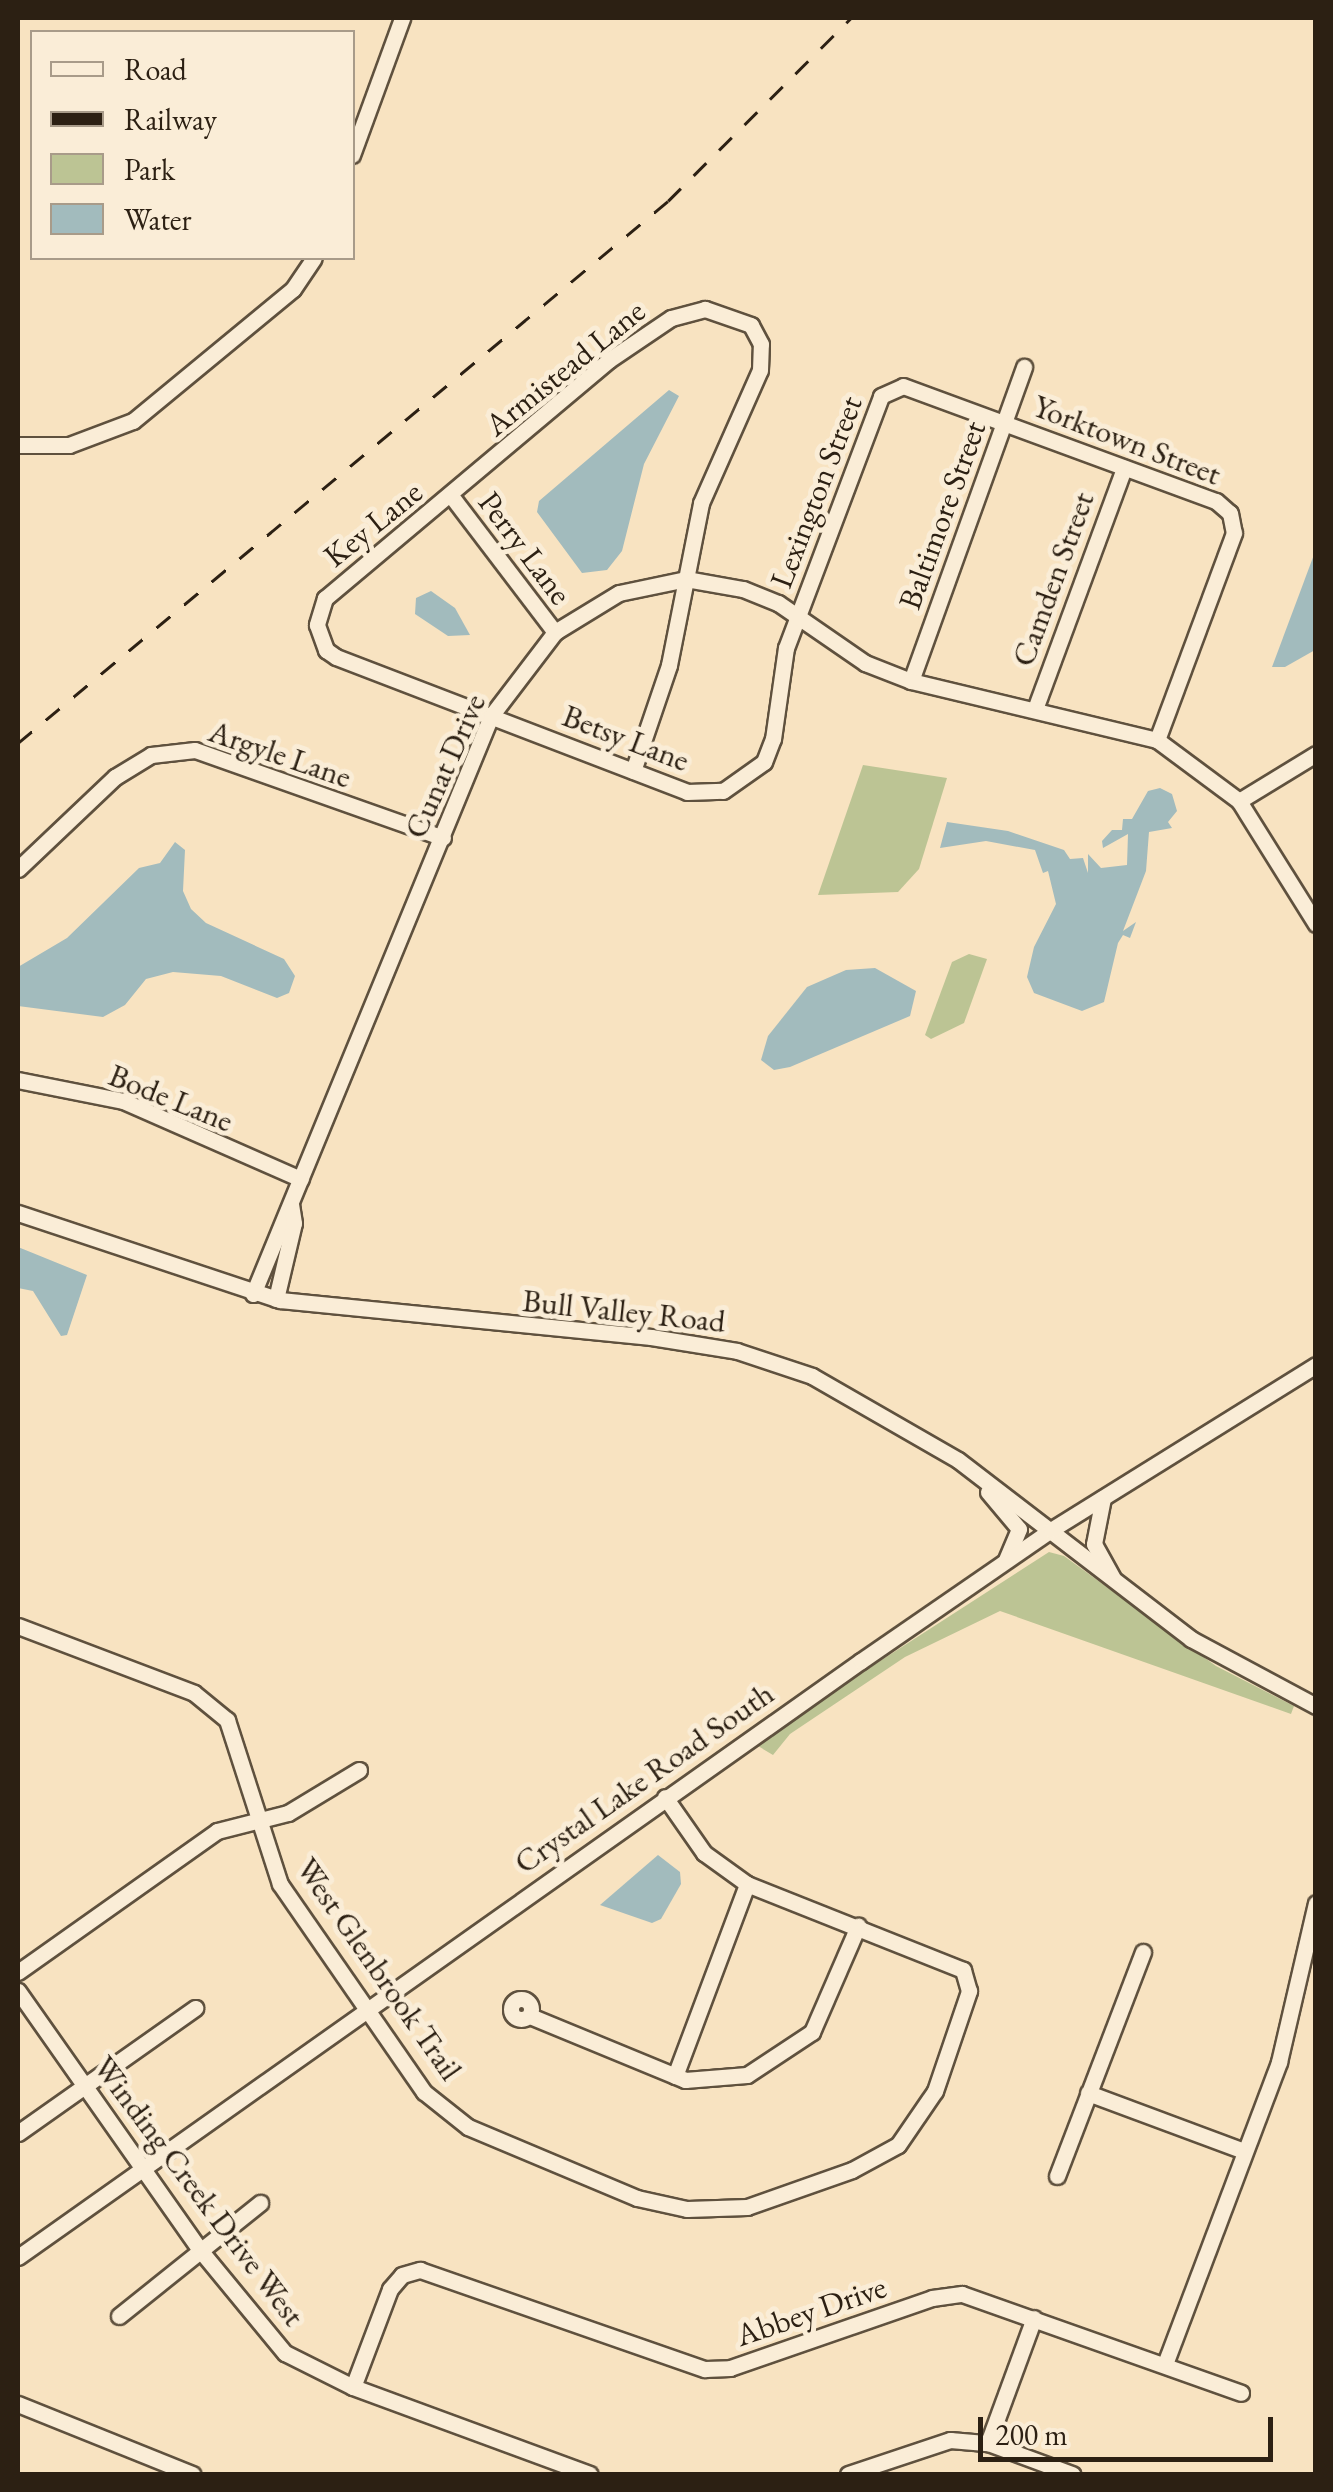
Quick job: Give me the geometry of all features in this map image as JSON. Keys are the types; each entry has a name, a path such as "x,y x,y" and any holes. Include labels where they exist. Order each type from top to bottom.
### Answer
{"street":[{"path":"355,147 402,18"},
{"path":"18,445 69,445 133,421 294,289 313,260"},
{"name":"Armistead Lane","path":"452,497 654,328 698,310 730,313 757,334 760,370 708,484 669,665 633,771"},
{"name":"Baltimore Street","path":"911,681 1024,367"},
{"name":"Yorktown Street","path":"888,388 910,388 1216,501 1234,526 1156,740"},
{"name":"Lexington Street","path":"798,618 888,388"},
{"name":"Camden Street","path":"1035,709 1124,468"},
{"name":"Perry Lane","path":"452,497 555,632"},
{"name":"Key Lane","path":"452,497 325,598 319,638 336,657 491,716"},
{"name":"Cunat Drive","path":"254,1294 491,716 555,632 620,593 686,578 743,589 798,618 865,663 911,681 1156,740 1239,801 1314,919"},
{"name":"Betsy Lane","path":"491,716 633,771 708,794 746,778 764,762 773,739 778,674 798,618"},
{"name":"Argyle Lane","path":"18,868 114,777 151,755 194,750 443,838"},
{"path":"1239,801 1316,754"},
{"name":"Bode Lane","path":"18,1080 124,1100 301,1179"},
{"name":"Cunat Drive","path":"276,1299 294,1223 290,1205"},
{"name":"Bull Valley Road","path":"18,1212 276,1299 737,1351 812,1376 958,1460 1052,1530 1119,1589 1191,1639 1316,1706"},
{"name":"Crystal Lake Road South","path":"18,2257 665,1796 1004,1562 1316,1365"},
{"path":"958,1460 1019,1529 1004,1562"},
{"path":"1103,1498 1094,1544 1119,1589"},
{"name":"West Glenbrook Trail","path":"18,1626 194,1693 216,1710 242,1752 258,1822 280,1884 424,2092 497,2144 637,2198 686,2209 747,2207 852,2170 898,2145 935,2091 969,1991 966,1974 952,1961 858,1926"},
{"path":"18,1972 192,1845 217,1831 258,1822 321,1797 359,1770"},
{"path":"530,2016 675,2076 747,2075 786,2053 812,2032 858,1926 747,1884 704,1853 665,1796"},
{"path":"675,2076 747,1884"},
{"path":"1165,2364 1296,2007 1316,1903"},
{"path":"1058,2176 1143,1952"},
{"name":"Winding Creek Drive West","path":"18,1990 200,2250 285,2353 353,2387 588,2474"},
{"path":"18,2133 195,2008"},
{"path":"1088,2093 1244,2151"},
{"path":"119,2316 260,2203"},
{"name":"Abbey Drive","path":"353,2387 390,2289 402,2275 420,2270 706,2369 730,2368 932,2298 962,2294 1241,2392"},
{"path":"988,2443 1034,2318"},
{"path":"18,2404 192,2474"},
{"path":"848,2474 950,2440 988,2443 1072,2474"}],"green space":[{"path":"863,765 947,778 919,869 898,892 818,895"},
{"path":"969,954 987,959 964,1023 931,1039 925,1035 952,962"},
{"path":"1049,1552 1064,1556 1216,1666 1294,1706 1291,1714 1000,1611 905,1657 790,1734 773,1755 753,1743"}],"water":[{"path":"669,390 679,396 644,464 622,551 607,570 582,573 537,512 539,501"},
{"path":"1315,552 1315,650 1285,667 1272,667"},
{"path":"431,591 455,608 470,635 448,636 415,614 416,598"},
{"path":"1160,788 1172,794 1177,811 1168,822 1172,828 1149,832 1146,871 1123,931 1136,922 1130,938 1123,935 1118,943 1104,1002 1082,1011 1034,993 1027,977 1034,947 1056,904 1048,871 1043,873 1035,850 986,841 940,848 947,822 1008,831 1064,850 1070,859 1083,858 1088,873 1088,854 1101,868 1127,865 1128,834 1103,848 1102,841 1112,830 1122,830 1123,819 1132,819 1148,791"},
{"path":"175,842 185,850 183,891 191,909 206,923 284,959 295,976 289,993 277,998 221,976 173,972 146,979 125,1005 103,1017 18,1006 18,967 67,938 139,868 160,863"},
{"path":"875,968 916,991 910,1016 790,1067 774,1070 761,1060 768,1036 807,987 846,970"},
{"path":"18,1247 87,1275 67,1335 61,1336 33,1291 18,1288"},
{"path":"658,1855 680,1872 681,1884 661,1919 652,1923 600,1905"}],"railway":[{"path":"18,743 668,201 851,18"}]}
